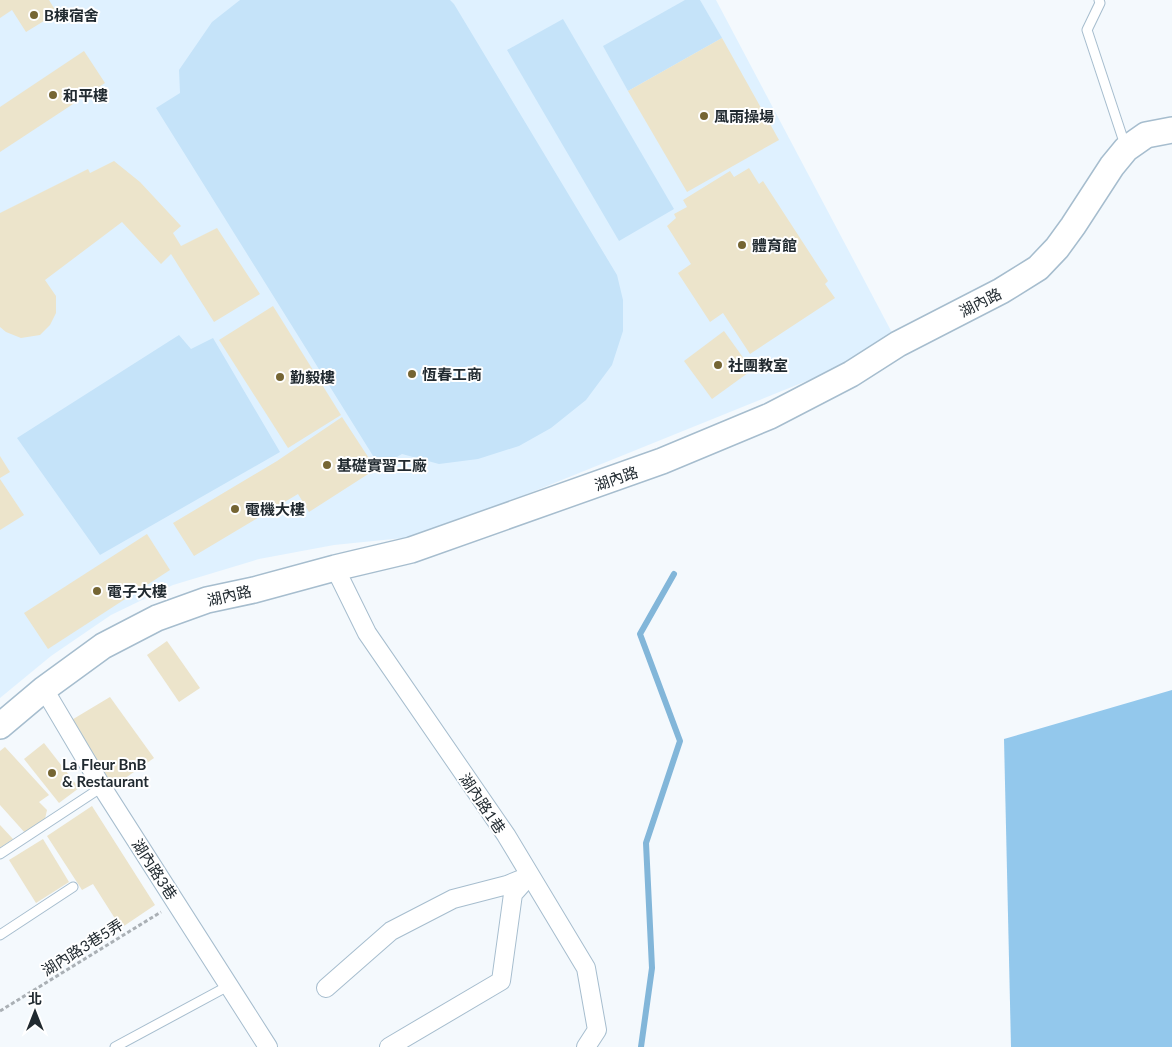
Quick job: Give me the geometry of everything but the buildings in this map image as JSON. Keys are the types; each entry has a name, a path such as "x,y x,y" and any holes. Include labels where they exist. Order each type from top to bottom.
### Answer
{"street":[{"name":"湖內路","path":"0,726 103,646 157,618 207,600 411,550 662,462 770,416 851,374 898,344 1001,291 1038,268 1057,248 1112,166 1126,149 1146,136 1172,130"},
{"name":"湖內路1巷","path":"335,568 368,633 506,835 586,968 597,1030 586,1047"},
{"name":"湖內路3巷","path":"44,690 102,787 230,985 264,1046"},
{"path":"326,988 391,931 453,899 507,885 529,876"},
{"path":"390,1047 501,981 512,894 529,876"}],"lane":[{"path":"1099,0 1100,3 1087,30 1126,149"},
{"path":"0,854 102,787"},
{"path":"0,935 73,887"},
{"path":"115,1047 230,985"}],"path":[{"name":"湖內路3巷5弄","path":"0,1011 176,902"}],"shaded area":[{"name":"恆春工商","path":"0,0 716,0 898,344 423,536 334,545 259,559 173,585 111,615 51,656 0,698"},
{"path":"240,0 450,0 454,4 617,275 623,300 623,331 612,365 586,400 551,428 519,446 478,459 439,464 402,454 380,467 156,108 180,93 179,70 212,22"},
{"path":"685,0 700,0 722,38 628,91 603,46"},
{"path":"563,19 674,209 619,241 507,50"},
{"path":"179,335 191,349 213,338 280,452 100,555 17,438"},
{"path":"1172,690 1172,1047 1011,1047 1004,739"}],"waterway":[{"path":"641,1047 652,968 646,843 680,741 640,634 674,574"}],"place":[{"name":"B棟宿舍","path":"34,15"},
{"name":"和平樓","path":"53,95"},
{"name":"風雨操場","path":"704,116"},
{"name":"體育館","path":"742,245"},
{"name":"社團教室","path":"718,365"},
{"name":"恆春工商","path":"412,374"},
{"name":"勤毅樓","path":"280,377"},
{"name":"基礎實習工廠","path":"327,465"},
{"name":"電機大樓","path":"235,509"},
{"name":"電子大樓","path":"97,591"},
{"name":"La Fleur BnB & Restaurant","path":"52,773"}]}
